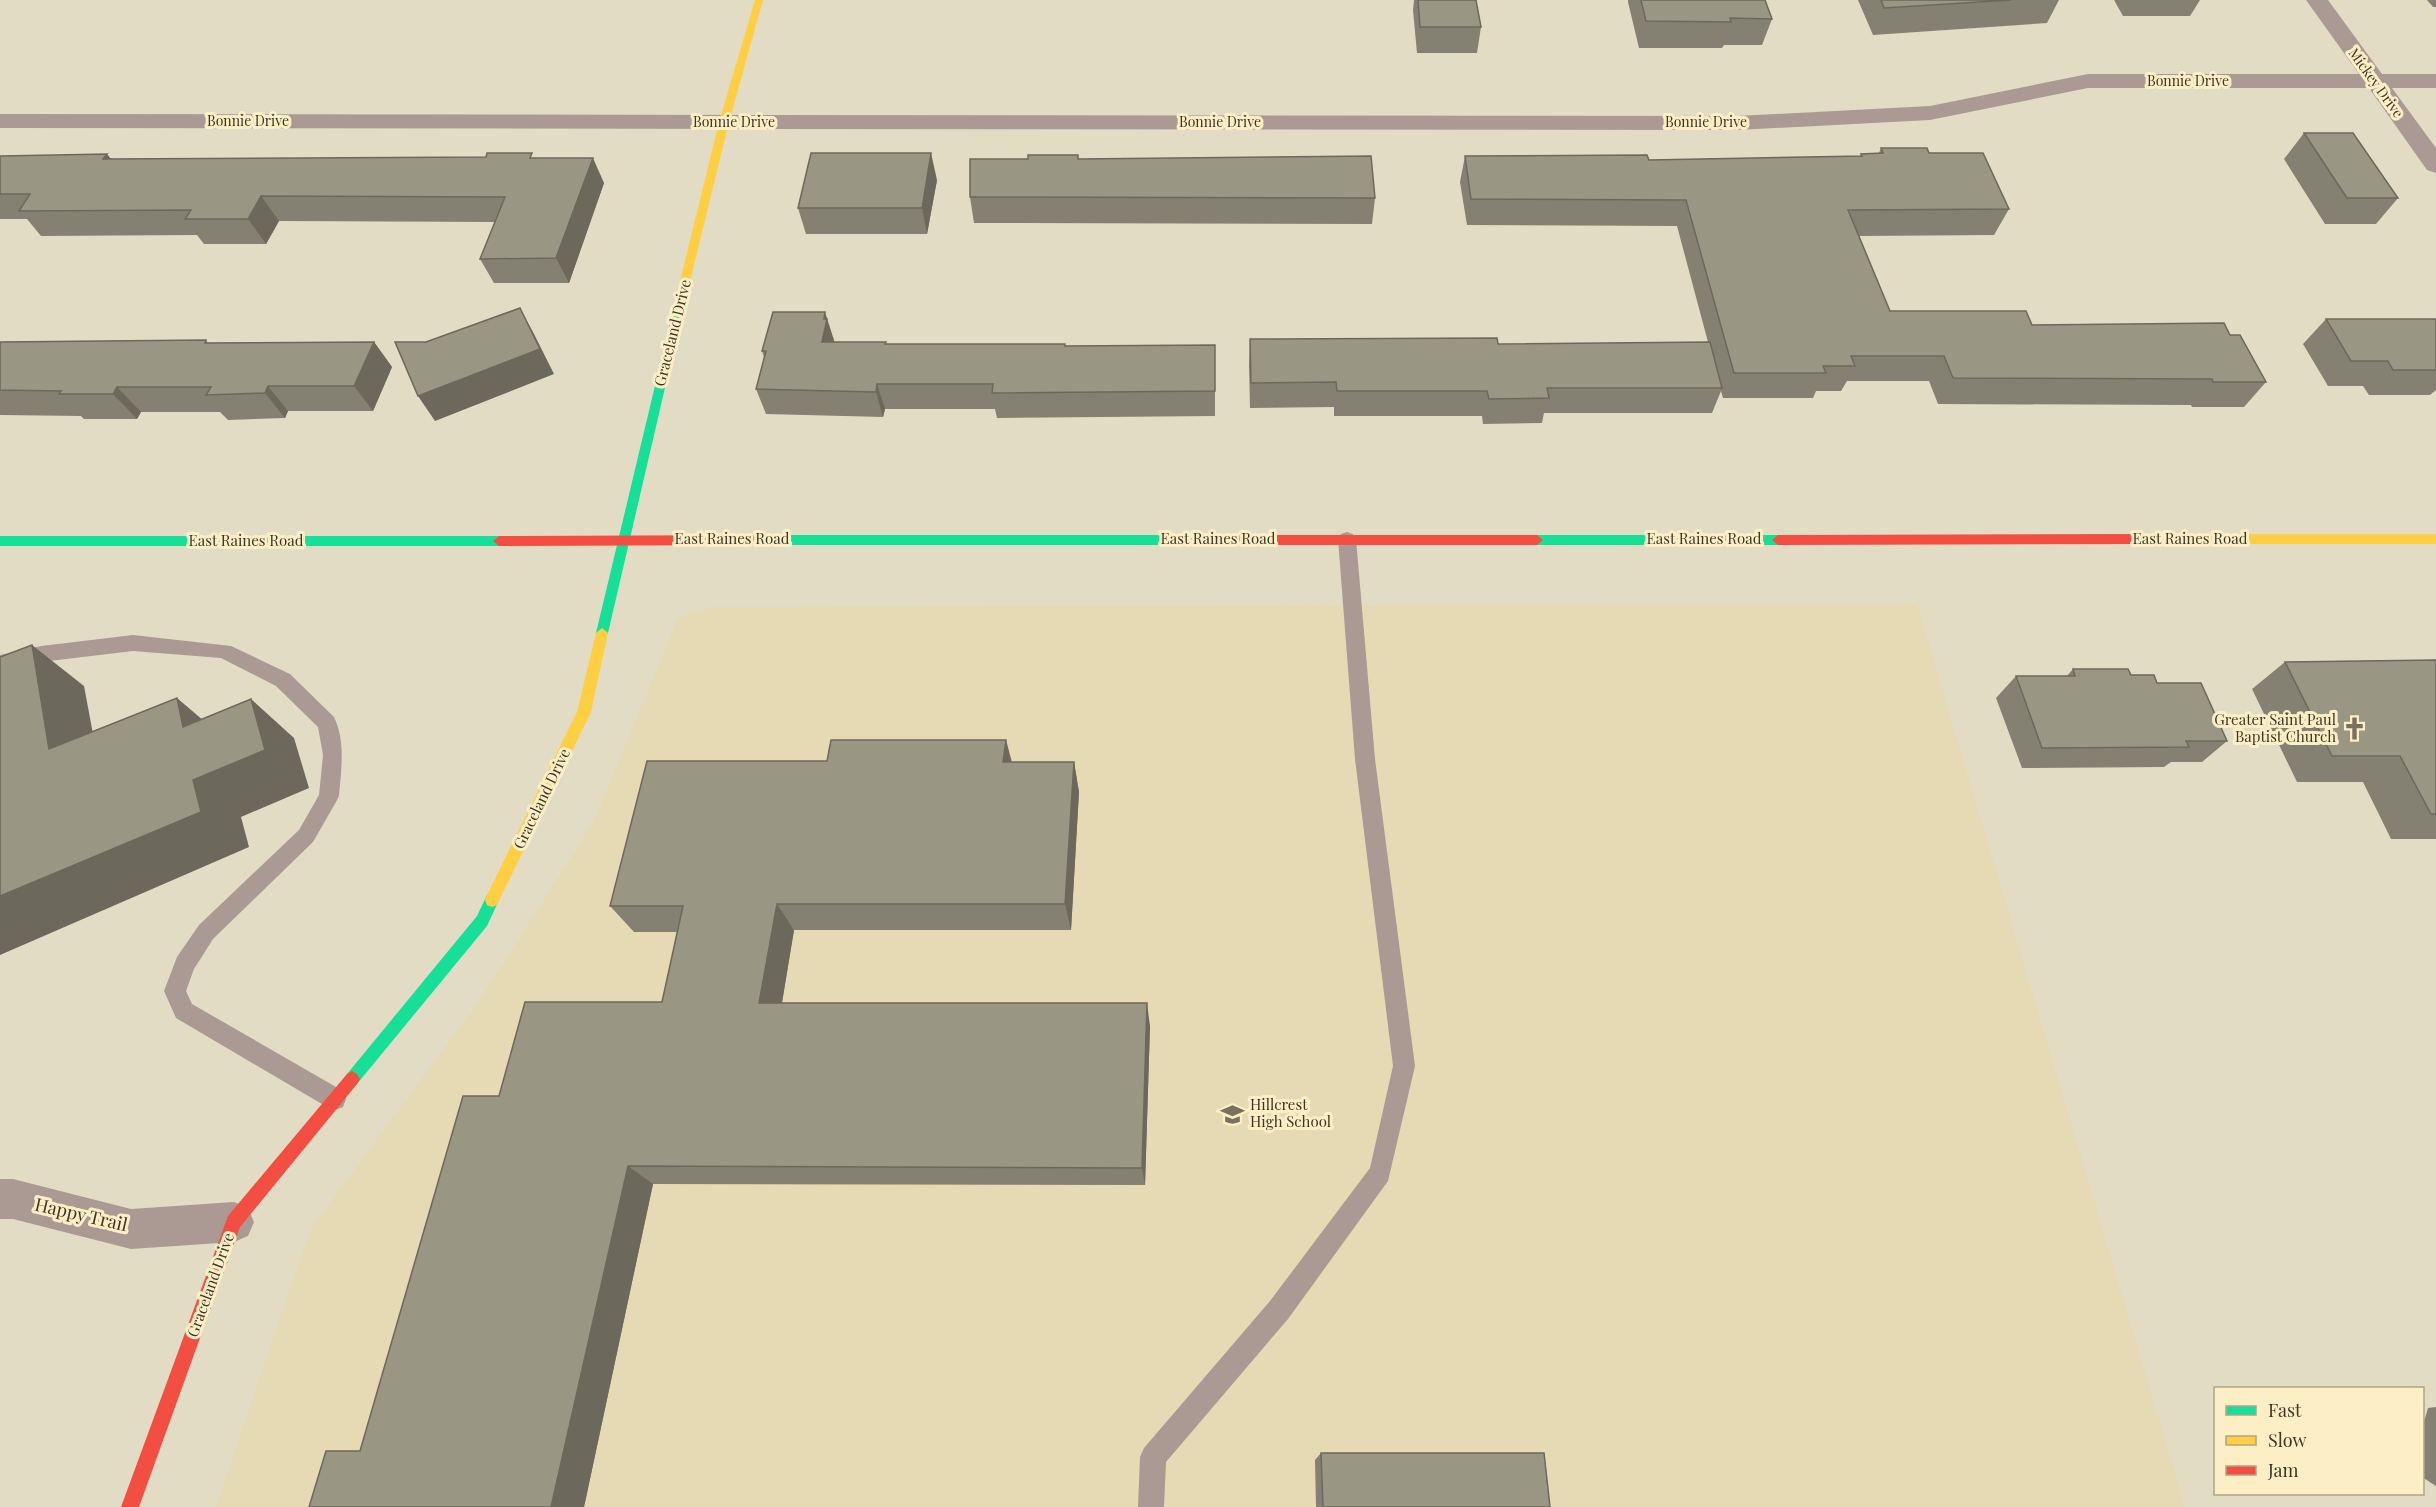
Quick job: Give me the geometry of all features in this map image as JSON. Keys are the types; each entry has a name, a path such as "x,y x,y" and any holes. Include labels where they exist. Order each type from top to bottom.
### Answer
{"main road":[{"name":"Graceland Drive","path":"130,1507 234,1222 482,921 585,712 623,540 724,122 759,0"},
{"name":"East Raines Road","path":"3,547 623,540 2436,539"}],"street":[{"name":"Mickey Drive","path":"2317,0 2373,81 2436,165"},
{"name":"Bonnie Drive","path":"0,121 1737,123 1930,113 2088,81 2436,81"},
{"name":"Happy Trail","path":"0,1199 13,1199 131,1229 234,1222"}],"lane":[{"path":"1151,1507 1153,1457 1280,1310 1380,1173 1404,1066 1365,759 1347,539"},
{"path":"0,663 41,654 133,643 224,651 283,680 327,723 333,755 329,796 306,836 206,932 185,964 175,991 184,1011 335,1099"}],"shaded area":[{"name":"Hillcrest High School","path":"1917,604 2185,1507 216,1507 310,1230 481,998 594,821 678,618 714,607"}],"building":[{"path":"1418,0 1476,0 1481,27 1420,27"},
{"path":"1641,0 1765,0 1772,19 1730,18 1731,22 1646,21"},
{"path":"1881,0 2011,0 1884,8"},
{"path":"2304,133 2353,133 2398,198 2347,198"},
{"path":"1881,148 1927,148 1929,153 1983,153 2009,209 1848,210 1890,311 2026,311 2032,325 2224,323 2230,335 2240,335 2266,382 2213,382 2212,379 1953,378 1944,356 1851,356 1855,366 1823,366 1826,373 1734,373 1686,200 1471,199 1465,156 1647,155 1649,160 1862,156 1861,154 1883,153"},
{"path":"487,153 532,153 530,158 593,158 556,258 480,259 505,197 261,196 248,219 185,219 191,210 19,211 30,194 0,194 0,156 107,154 103,159 486,157"},
{"path":"811,153 931,153 922,208 798,208"},
{"path":"1028,155 1078,155 1078,159 1371,156 1375,198 970,197 970,159 1028,159"},
{"path":"520,308 540,349 418,396 395,342 426,342"},
{"path":"773,312 825,312 824,319 827,319 822,342 1065,344 1065,346 1215,345 1215,391 992,393 993,384 877,384 876,392 756,389 766,351 762,351"},
{"path":"2326,319 2436,319 2436,370 2393,370 2388,361 2351,361"},
{"path":"1497,338 1498,344 1710,342 1722,388 1547,388 1549,398 1489,399 1487,391 1337,391 1336,382 1251,383 1250,339"},
{"path":"206,340 205,343 374,342 354,386 268,386 265,393 206,395 211,387 117,387 113,394 59,394 61,391 0,390 0,342"},
{"path":"32,645 49,749 177,698 183,727 251,699 265,750 193,780 201,812 0,896 0,657"},
{"path":"2436,660 2436,814 2431,814 2400,756 2332,756 2285,662"},
{"path":"2073,669 2128,669 2131,675 2154,675 2157,683 2201,683 2227,741 2186,741 2189,747 2042,748 2016,676 2075,676"},
{"path":"831,740 1006,740 1003,762 1074,762 1065,904 777,904 759,1003 1147,1003 1142,1168 628,1166 551,1507 309,1507 326,1451 360,1451 463,1096 499,1096 525,1002 662,1002 683,906 610,906 647,761 827,761"},
{"path":"1321,1453 1544,1453 1550,1507 1323,1507"}],"traffic: fast":[{"path":"602,633 679,306"},
{"path":"781,540 1184,540"},
{"path":"1537,540 1778,540"},
{"path":"0,541 499,541"},
{"path":"352,1079 482,921 492,900"}],"traffic: slow":[{"path":"679,306 724,122 759,0"},
{"path":"2139,539 2436,539"},
{"path":"492,900 584,712 602,633"}],"traffic: jam":[{"path":"1778,540 2139,539"},
{"path":"499,541 781,540"},
{"path":"1184,540 1537,540"},
{"path":"130,1507 234,1222 352,1079"}],"place":[{"name":"Greater Saint Paul Baptist Church","path":"2354,729"},
{"name":"Hillcrest High School","path":"1232,1114"}]}
